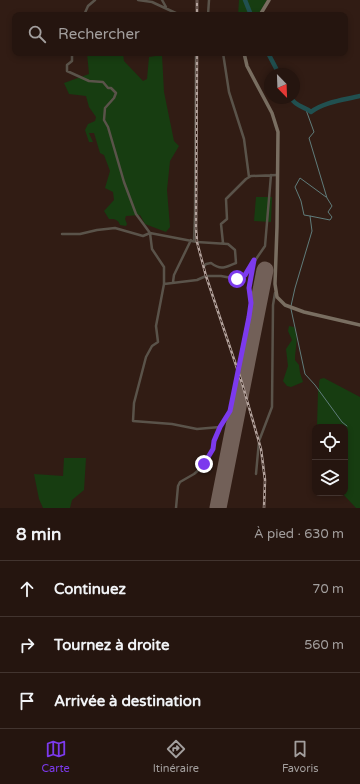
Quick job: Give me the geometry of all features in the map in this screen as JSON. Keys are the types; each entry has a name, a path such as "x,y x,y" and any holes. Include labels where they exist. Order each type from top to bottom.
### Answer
{"main road":[{"path":"262,12 270,0"},
{"path":"244,56 246,66 272,114 278,132 275,293 280,301 285,305 304,312 360,325"}],"street":[{"path":"85,12 88,6 95,0"},
{"path":"138,0 152,2 174,12"},
{"path":"162,0 166,8"},
{"path":"208,12 209,0"},
{"path":"72,56 72,61 67,65 67,71 75,73 89,81 103,82 108,88 112,88 116,94 105,108 104,120 136,214 150,233 152,249 164,267 164,284 156,326 158,342 152,346 146,357 134,403 133,421 172,424 197,429 220,427"},
{"path":"173,282 174,275 192,240 195,213 196,56"},
{"path":"223,56 229,92 244,139 248,177"},
{"path":"164,284 197,280 206,276 221,276 237,279 245,275 254,260 262,253 265,246 271,175"},
{"path":"223,243 221,224 227,219 226,199 248,177 278,175"},
{"path":"62,234 80,234 115,228 142,236 150,233 210,243 223,243 228,244 235,250 236,263 226,268 217,268 211,263 204,266"},
{"path":"176,508 178,486 180,482 201,468 213,449 214,441 220,427 230,411 251,303 249,288 254,260"},
{"path":"256,474 259,441 272,406 273,305 275,293"}],"green space":[{"path":"239,0 267,0 260,12 238,12"},
{"path":"87,56 123,56 124,61 143,81 147,79 149,57 162,56 164,92 174,141 179,146 170,161 167,190 170,227 166,232 145,224 140,215 126,216 126,226 120,225 117,220 109,219 104,211 114,200 113,192 105,188 110,171 104,155 100,153 94,133 89,133 93,142 89,142 85,130 88,124 95,121 96,117 89,107 86,96 69,94 64,83 89,74"},
{"path":"256,197 272,197 271,222 254,221"},
{"path":"289,326 294,327 297,340 295,360 299,365 303,382 291,387 287,386 283,381 288,366 286,349 292,340 288,331"},
{"path":"324,378 360,397 360,508 356,508 345,496 348,496 348,424 317,424 318,391 320,379"},
{"path":"64,458 86,458 84,490 72,500 70,508 43,508 39,499 34,474 63,476"}],"waterway":[{"path":"245,0 250,12"},
{"path":"270,56 276,68"},
{"path":"296,104 311,112 328,104 360,96"},
{"path":"291,306 312,231 310,216 330,220 332,217 328,212 332,206 327,198 309,138 314,132 305,107"},
{"path":"310,216 304,215 301,201 295,187 300,178 326,197"},
{"path":"291,309 305,374 344,424"}],"runway":[{"path":"218,508 265,270"}],"railway":[{"path":"197,0 197,12"},
{"path":"197,56 197,242 206,276 242,383 261,449 265,480 264,508"}],"route":[{"path":"204,464 213,449 214,441 220,427 230,411 249,317 251,303 249,288 254,260 245,275 237,279"}]}
